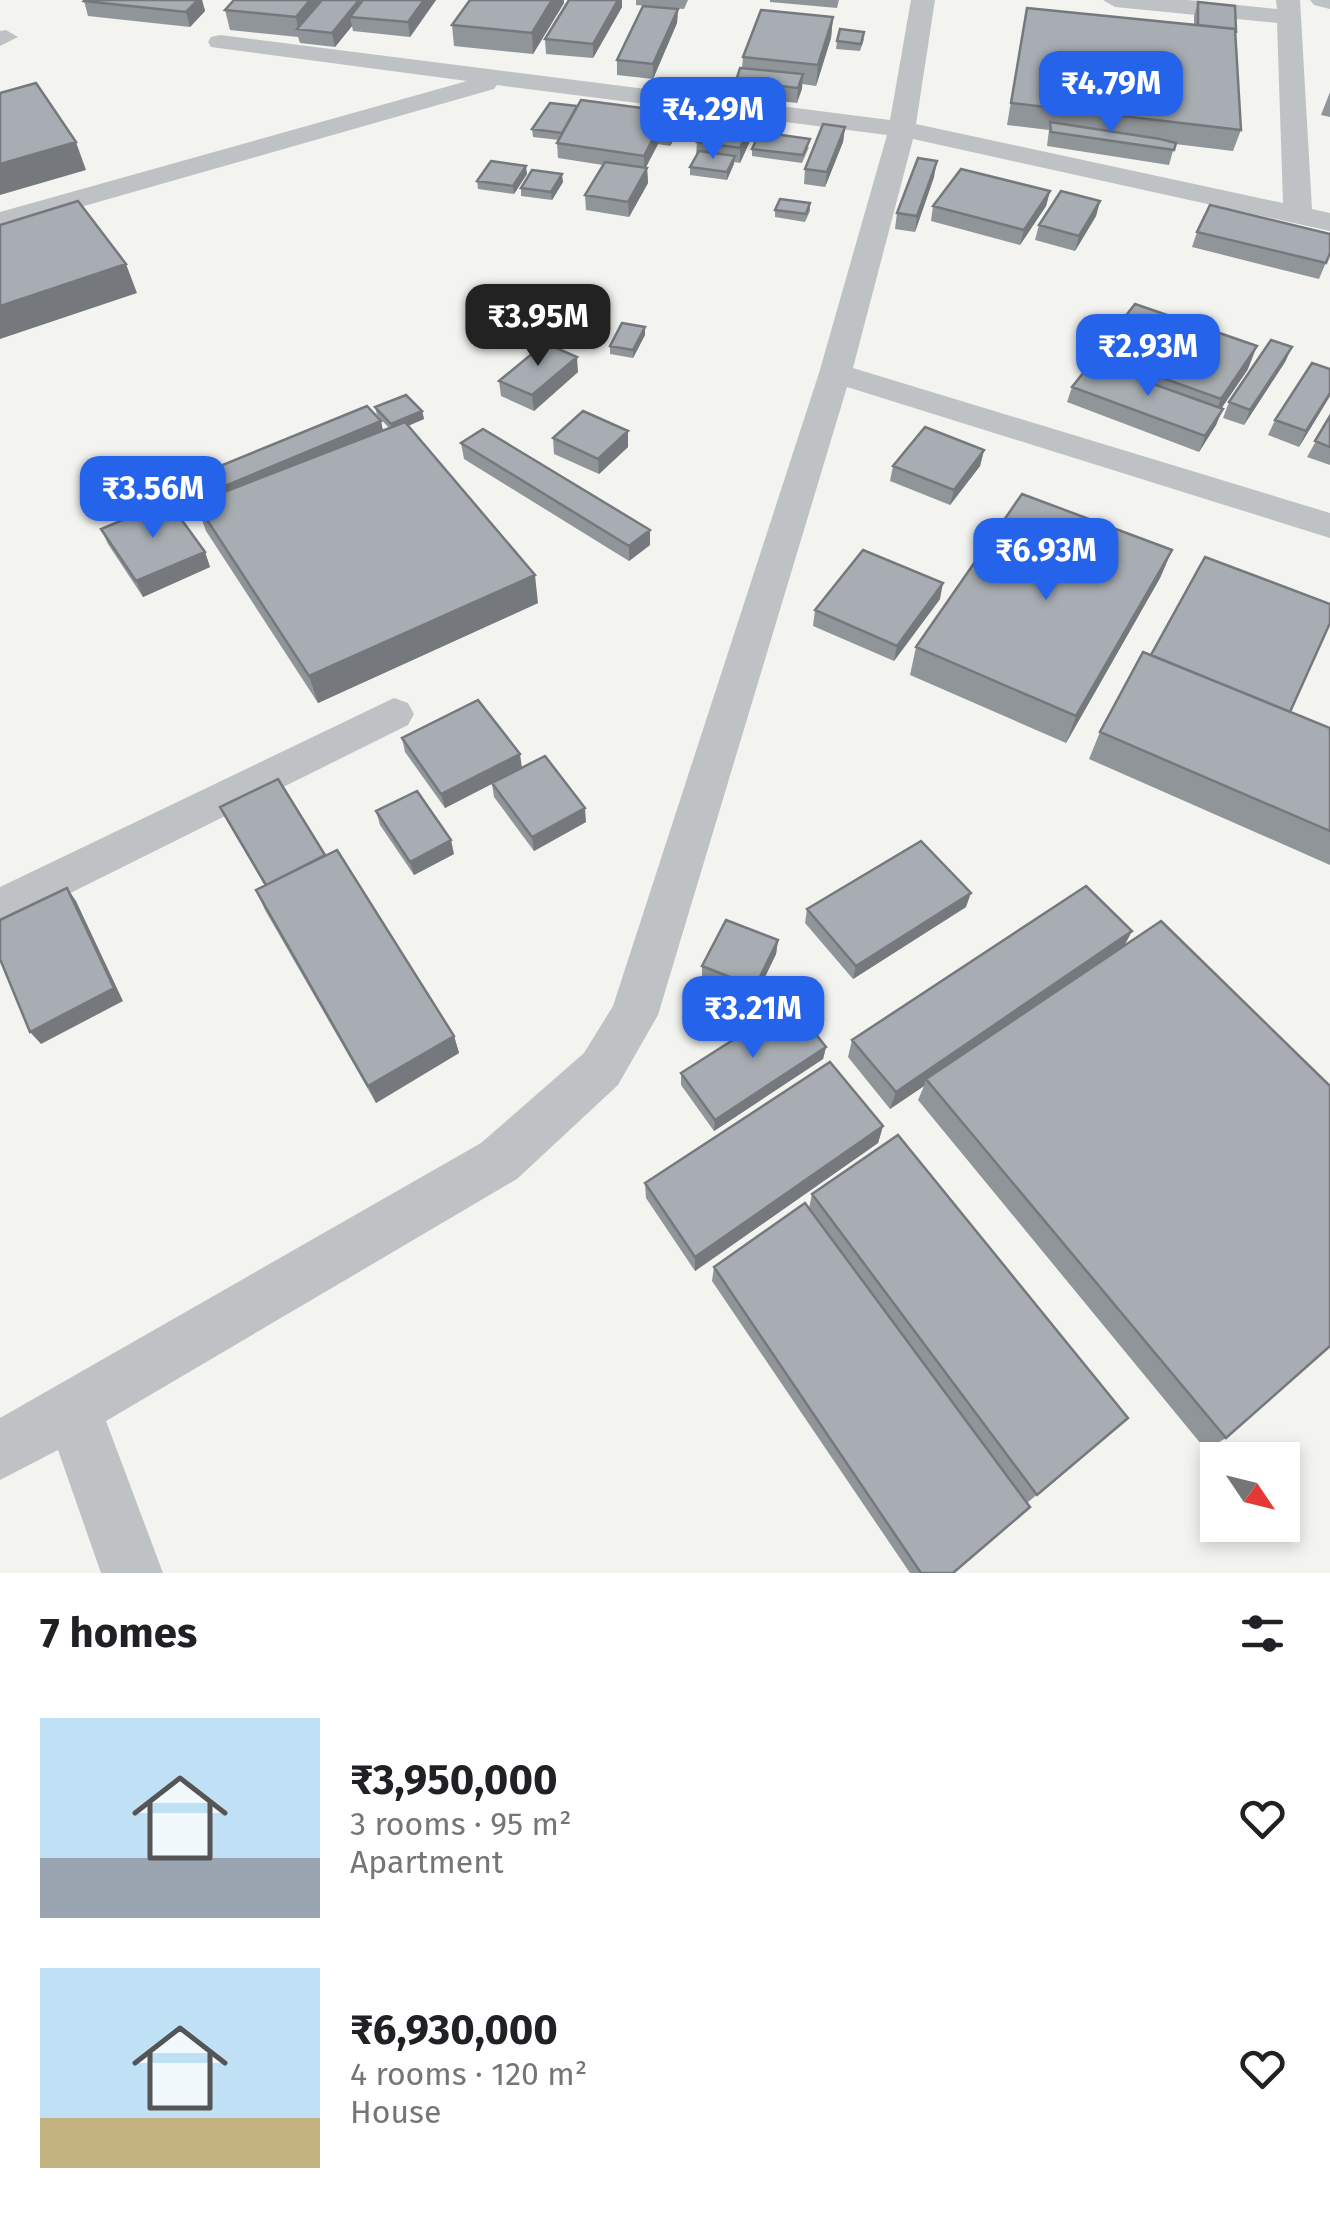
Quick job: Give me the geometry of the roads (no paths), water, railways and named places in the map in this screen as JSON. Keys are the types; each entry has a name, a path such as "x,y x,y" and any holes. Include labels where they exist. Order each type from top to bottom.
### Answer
{"street":[{"path":"0,1451 499,1161 601,1069 634,1015 834,373 902,128 923,0"},
{"path":"1115,0 1288,9 1298,214"},
{"path":"1322,0 1330,2"},
{"path":"220,42 902,128 1330,222"},
{"path":"0,221 504,78"},
{"path":"834,373 1330,526"},
{"path":"0,909 394,714"},
{"path":"72,1407 132,1573"}]}
